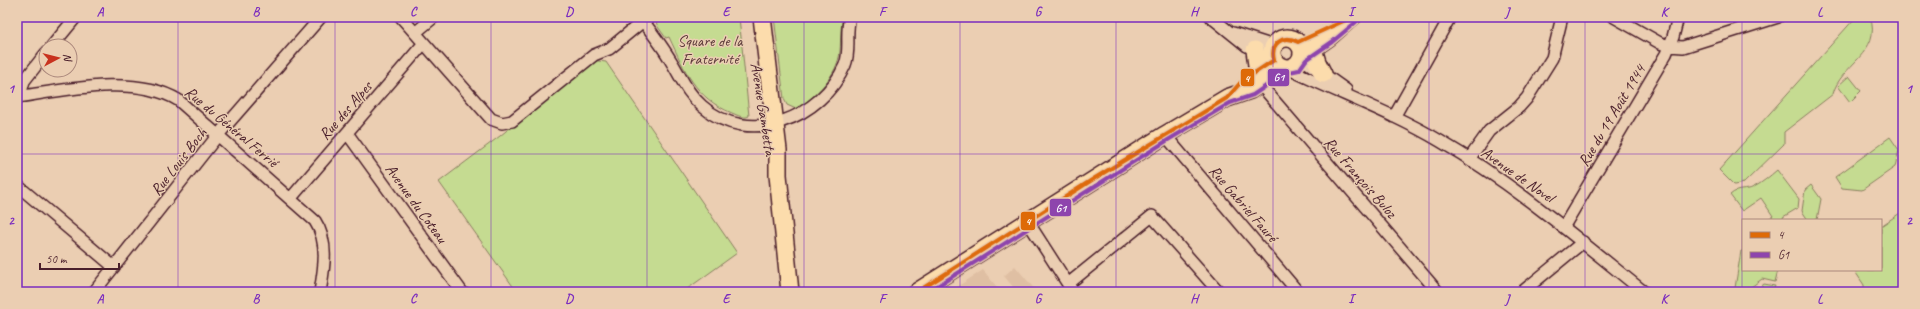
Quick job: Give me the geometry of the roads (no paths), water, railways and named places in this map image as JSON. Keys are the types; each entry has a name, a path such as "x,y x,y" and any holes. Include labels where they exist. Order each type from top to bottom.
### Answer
{"main road":[{"name":"Avenue Gambetta","path":"751,17 778,175 791,289"},
{"name":"Avenue Gambetta","path":"762,17 769,124"},
{"path":"1278,60 1296,65 1304,51 1330,37 1351,18"},
{"path":"917,292 1165,135 1228,98 1250,90 1259,78 1278,60 1277,42 1285,38 1294,39 1304,51 1315,58 1323,74"},
{"path":"1255,50 1259,78"}],"street":[{"path":"59,38 76,17"},
{"name":"Rue Louis Boch","path":"94,292 218,135 322,17"},
{"path":"401,17 491,119 502,123 512,121 594,55 609,49 646,19 671,60 682,82 702,106 716,116 740,124 769,124 784,121 805,111 820,100 834,84 846,59 846,34 850,17"},
{"path":"415,33 434,17"},
{"name":"Avenue de Novel","path":"1211,17 1247,46 1278,60"},
{"path":"1394,117 1450,17"},
{"path":"1469,159 1489,131 1523,104 1527,98 1552,58 1562,17"},
{"path":"1614,17 1669,46 1685,47 1778,17"},
{"name":"Rue du 19 Août 1944","path":"1564,226 1669,46 1678,17"},
{"name":"Avenue de Novel","path":"1232,33 1323,85 1361,100 1430,135 1469,159 1564,226 1644,292"},
{"name":"Rue des Alpes","path":"291,198 424,43"},
{"path":"18,96 28,75 38,63"},
{"name":"Avenue de Novel","path":"1323,74 1361,100"},
{"name":"Rue François Buloz","path":"1259,78 1438,292"},
{"name":"Rue du Général Ferrié","path":"18,96 110,86 142,87 172,96 291,198 315,221 321,233 324,260 320,292"},
{"name":"Avenue du Coteau","path":"347,133 462,292"},
{"name":"Rue Gabriel Fauré","path":"1165,135 1298,292"},
{"path":"17,185 114,267"},
{"path":"1028,222 1070,288 1152,216 1219,292"},
{"path":"1522,292 1583,242"}],"park label":[{"name":"Square de la Fraternité","path":"710,49"}]}
